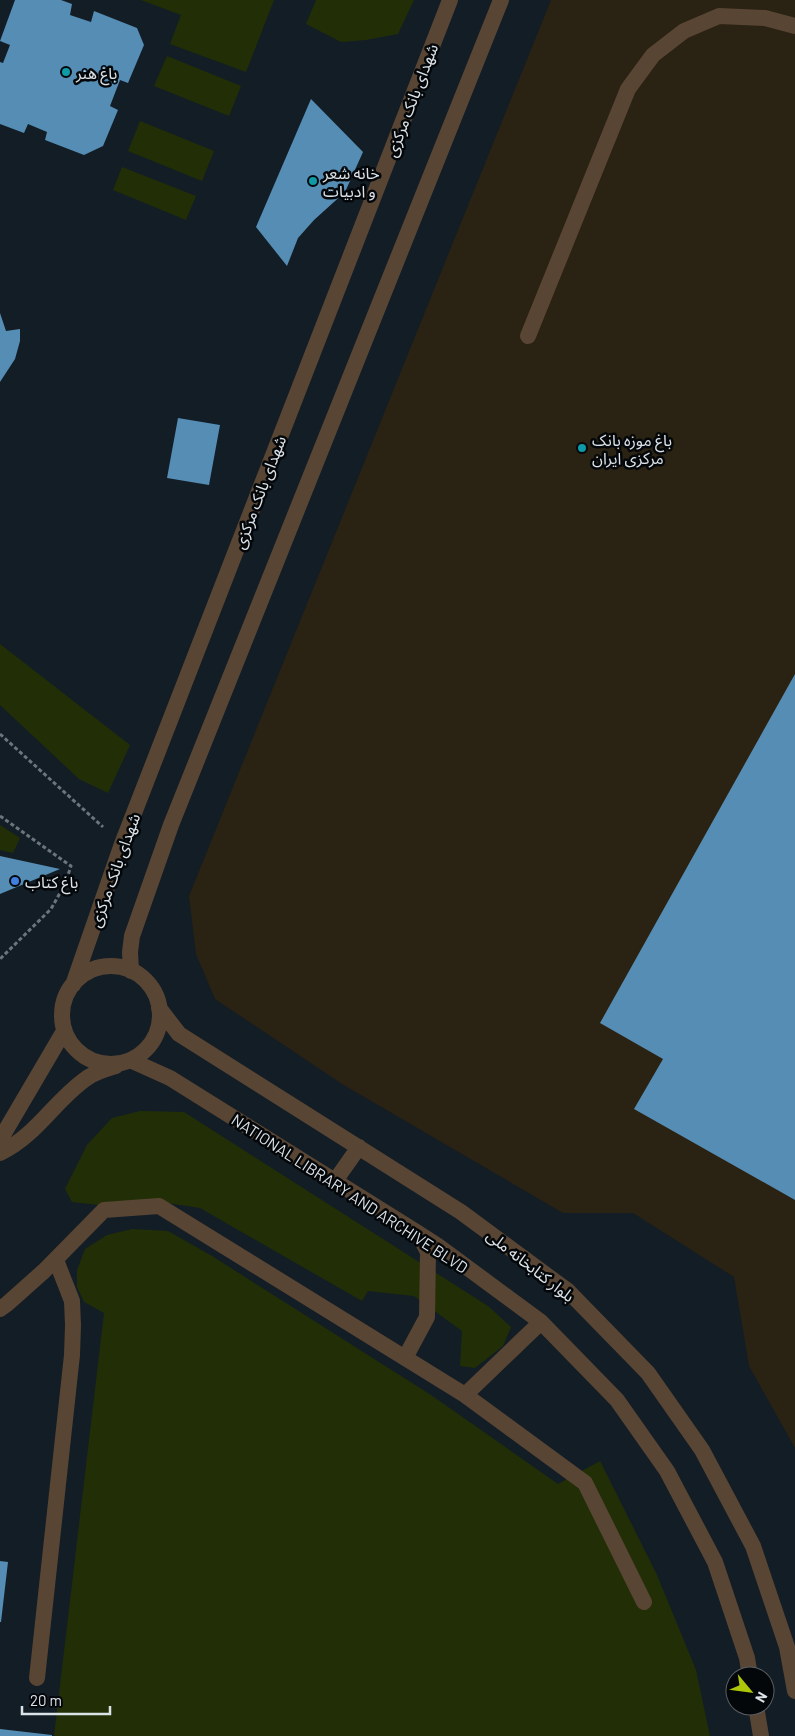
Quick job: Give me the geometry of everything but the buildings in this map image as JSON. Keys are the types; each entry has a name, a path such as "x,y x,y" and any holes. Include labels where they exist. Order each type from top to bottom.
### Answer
{"lane":[{"name":"شهدای بانک مرکزی","path":"73,985 122,844 450,0"},
{"path":"131,971 130,952 132,936 171,825 501,0"},
{"path":"528,336 628,89 652,56 684,31 719,16 765,18 795,26"},
{"path":"0,1153 12,1147 32,1131 72,1090 89,1077 126,1062 143,1052 154,1039 159,1024 159,1008 154,992 145,980 131,971 116,966 100,968 85,974 73,985 65,999 62,1015 64,1031 71,1044 81,1054 94,1062 108,1064 126,1062"},
{"name":"بلوار کتابخانه ملی","path":"159,1008 179,1034 461,1212 568,1291 648,1373 702,1450 753,1546 787,1647 795,1691"},
{"path":"0,1140 64,1031"},
{"name":"NATIONAL LIBRARY AND ARCHIVE BLVD","path":"126,1062 170,1078 335,1181 438,1246 541,1322 616,1400 667,1472 715,1562 748,1666"},
{"path":"335,1181 359,1147"},
{"path":"0,1308 7,1304 56,1260 104,1210 159,1206 465,1395 585,1483 644,1602"},
{"path":"405,1358 427,1317 428,1252 418,1233"},
{"path":"37,1678 71,1365 73,1325 72,1301 56,1260"},
{"path":"465,1395 541,1322"},
{"path":"758,1716 761,1736"}],"path":[{"path":"0,734 122,844"},
{"path":"0,816 71,866 65,884 51,908 0,959"}],"shaded area":[{"name":"باغ موزه بانک مرکزی ایران","path":"551,0 795,0 795,1448 749,1366 734,1277 633,1213 563,1213 342,1084 215,999 196,954 189,896"}],"green space":[{"path":"141,0 274,0 246,72 170,44 181,15"},
{"path":"316,0 414,0 398,34 341,42 306,24"},
{"path":"167,56 241,86 229,116 154,86"},
{"path":"140,121 214,151 202,181 128,151"},
{"path":"122,167 196,196 186,220 113,190"},
{"path":"0,644 130,745 108,793 79,779 0,705"},
{"path":"0,825 20,838 13,853 0,850"},
{"path":"140,1111 184,1112 488,1306 511,1327 503,1346 475,1368 460,1366 462,1331 414,1296 368,1291 362,1301 200,1208 167,1203 99,1205 72,1202 65,1189 87,1145 112,1118"},
{"path":"132,1229 168,1231 212,1256 431,1395 558,1484 600,1461 657,1575 696,1670 710,1736 54,1736 104,1313 84,1302 77,1287 77,1270 85,1249 107,1235"}],"place":[{"name":"باغ هنر","path":"66,72"},
{"name":"خانه شعر و ادبیات","path":"313,181"},
{"name":"باغ موزه بانک مرکزی ایران","path":"582,448"},
{"name":"باغ کتاب","path":"15,881"}]}
